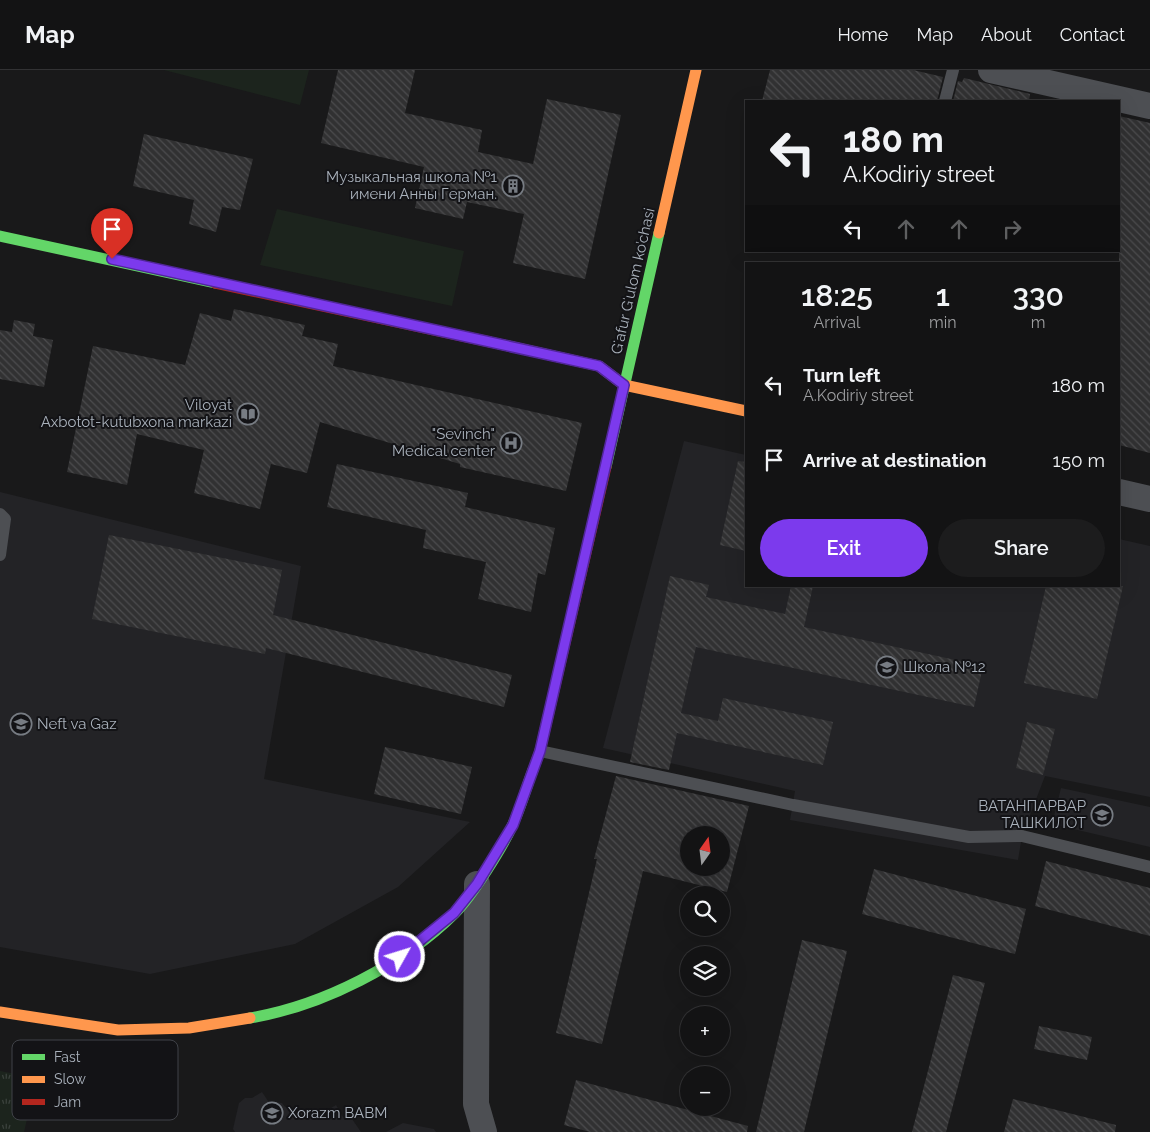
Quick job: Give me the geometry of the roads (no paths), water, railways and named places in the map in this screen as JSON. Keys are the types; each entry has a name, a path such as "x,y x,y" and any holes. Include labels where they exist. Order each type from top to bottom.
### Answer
{"street":[{"name":"Gʻafur Gʻulom ko’chasi","path":"0,1012 118,1030 189,1028 266,1015 337,993 400,957 454,913 477,884 513,825 540,751 696,70"},
{"path":"992,70 1084,96 1110,100"},
{"path":"1120,101 1150,106"},
{"path":"0,236 599,366 624,385 745,411"},
{"path":"1120,492 1150,499"},
{"path":"477,884 476,1104 484,1132"}],"lane":[{"path":"945,100 952,70"},
{"path":"0,514 6,519 0,555"},
{"path":"540,751 792,806 969,837 1022,836 1150,867"}],"place":[{"name":"Музыкальная школа №1 имени Анны Герман.","path":"513,186"},
{"name":"Viloyat Axbotot-kutubxona markazi","path":"248,414"},
{"name":"\"Sevinch\" Medical center","path":"511,443"},
{"name":"Школа №12","path":"887,667"},
{"name":"Neft va Gaz","path":"21,724"},
{"name":"ВАТАНПАРВАР ТАШКИЛОТ","path":"1102,815"},
{"name":"Xorazm BABM","path":"272,1113"}]}
